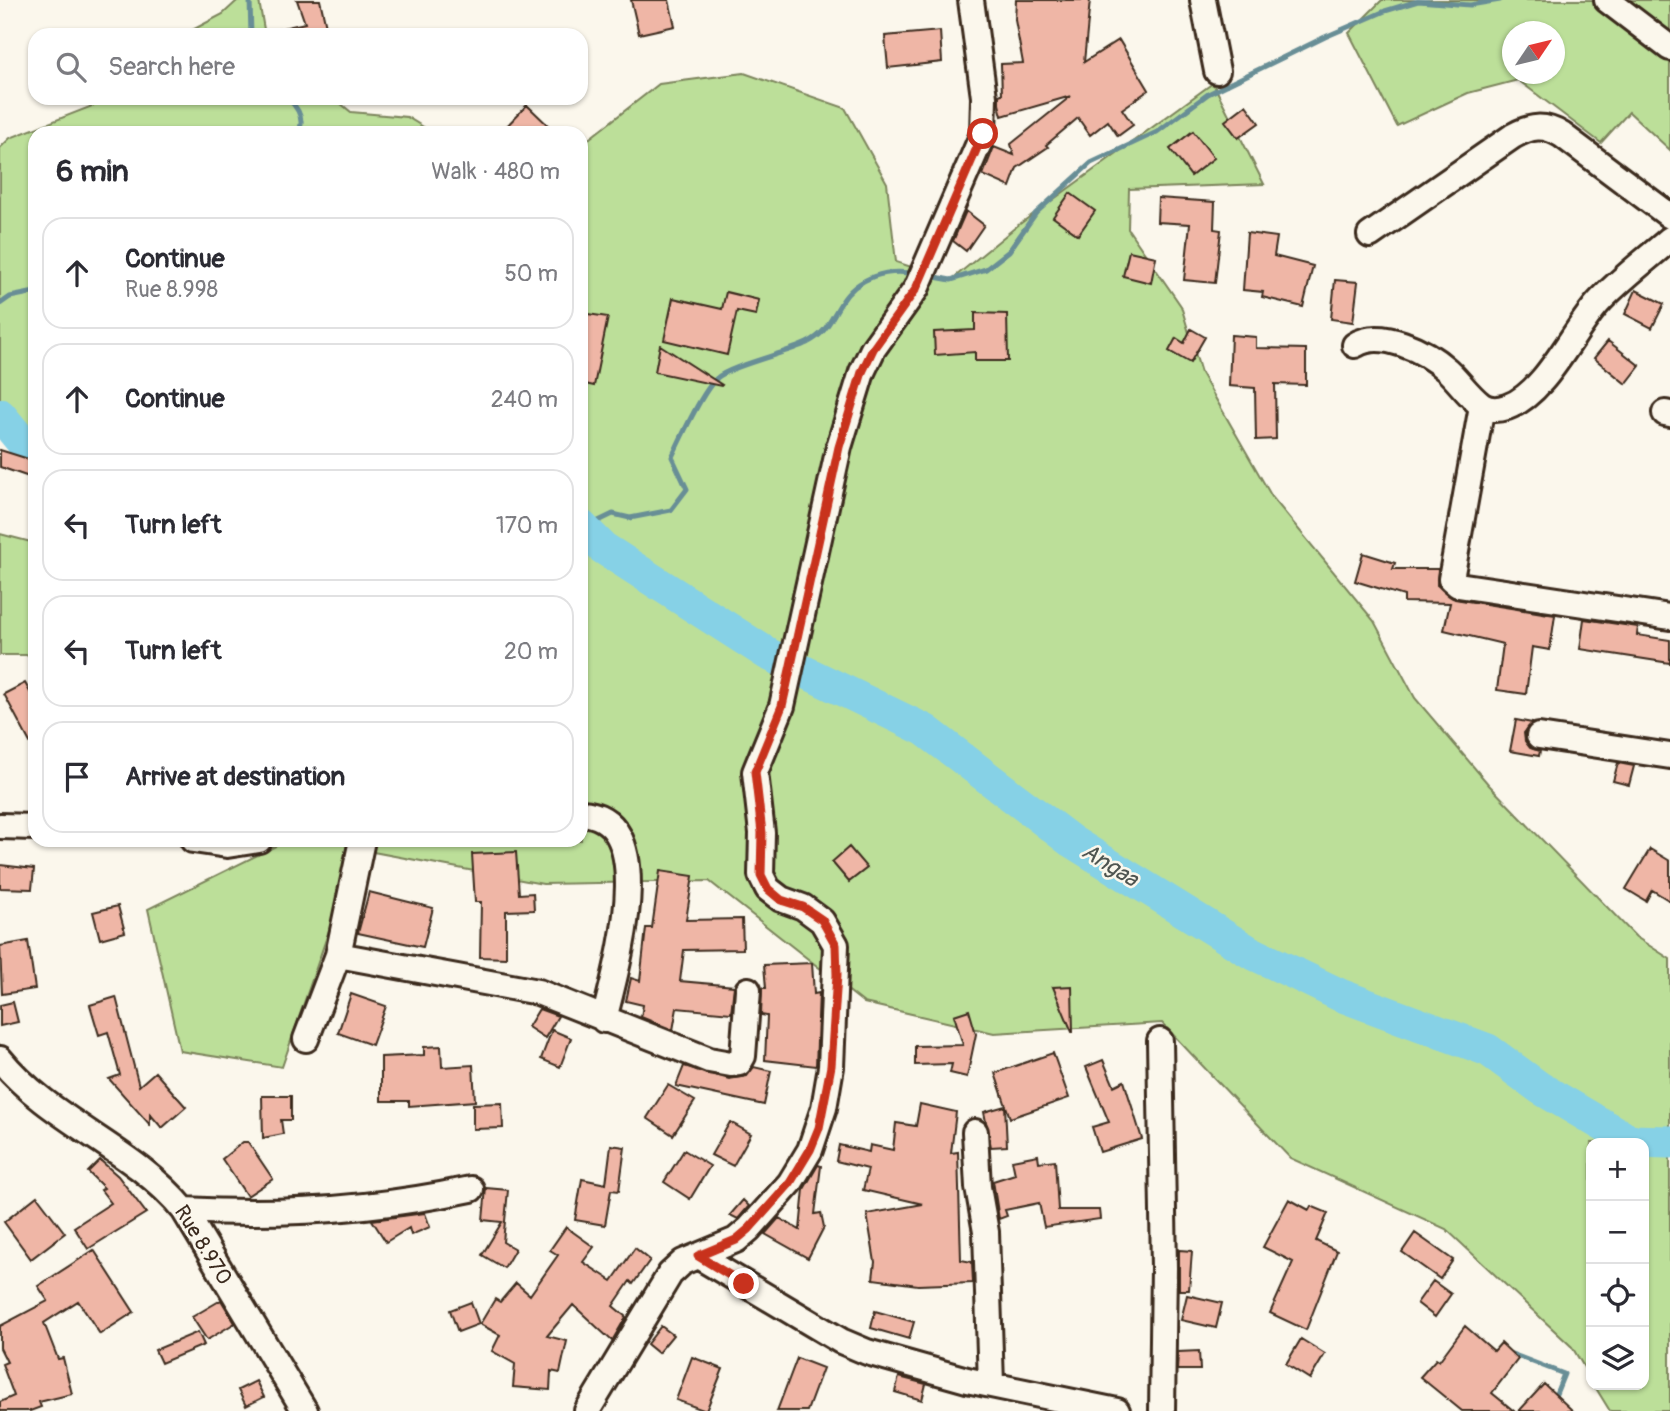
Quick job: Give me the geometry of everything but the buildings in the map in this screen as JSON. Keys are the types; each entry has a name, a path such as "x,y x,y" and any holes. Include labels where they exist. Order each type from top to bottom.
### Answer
{"street":[{"path":"587,1411 659,1288 683,1262 736,1240 790,1183 810,1150 824,1108 831,1066 837,975 836,945 822,920 803,907 781,900 768,889 761,875 762,833 755,772 782,706 839,447 862,372 873,349 916,289 984,126 984,97 971,0"},
{"path":"1203,0 1217,71"},
{"path":"1607,0 1670,48"},
{"path":"1370,235 1513,136 1538,127 1549,127 1562,135 1670,216"},
{"path":"1355,345 1364,339 1381,338 1413,350 1446,369 1482,406 1500,408 1516,402 1551,370 1599,302 1670,239"},
{"path":"1482,406 1451,579 1458,585 1670,617"},
{"path":"1539,736 1670,756"},
{"path":"588,814 595,814 611,824 623,844 627,871 627,919 604,1020"},
{"path":"0,826 28,827"},
{"path":"306,1039 338,955 361,847"},
{"path":"338,955 538,992 709,1060 730,1065 738,1063 743,1056 748,990"},
{"path":"1160,1041 1164,1268 1161,1411"},
{"name":"Rue 8.970","path":"0,1059 38,1100 152,1175 184,1210 305,1411"},
{"path":"975,1132 978,1187 986,1232 991,1384"},
{"path":"184,1210 284,1212 400,1204 471,1189"},
{"path":"698,1256 854,1346 889,1360 991,1384 1047,1404 1117,1411"}],"green space":[{"path":"238,0 259,1 264,28 196,28 223,14"},
{"path":"1382,0 1670,0 1670,150 1629,112 1601,143 1523,84 1565,84 1565,21 1502,21 1503,84 1468,93 1397,126 1349,33"},
{"path":"744,73 845,108 887,183 896,262 951,280 1017,226 1213,83 1264,184 1129,189 1128,229 1181,306 1201,373 1272,497 1374,621 1415,698 1489,785 1636,937 1670,959 1670,1411 1610,1411 1597,1390 1649,1390 1649,1138 1586,1138 1586,1371 1572,1347 1446,1229 1290,1158 1162,1023 994,1033 864,1003 709,881 543,884 357,849 282,1067 180,1051 148,909 274,847 588,847 588,140 659,84"},
{"path":"95,105 342,105 351,112 407,117 422,126 41,126"},
{"path":"28,131 28,465 0,435 0,148 10,138"},
{"path":"0,534 28,541 28,656 0,655"}],"waterway":[{"path":"250,0 251,28"},
{"path":"929,276 951,280 986,269 1009,251 1036,213 1091,163 1157,132 1208,94 1325,37 1385,11 1418,1 1470,5 1500,0"},
{"path":"294,105 300,114 300,126"},
{"path":"588,526 613,514 630,518 671,510 687,489 672,457 699,404 717,378 814,339 827,326 848,294 864,281 894,272 916,274"},
{"path":"0,304 10,297 28,293"},
{"name":"Angaa","path":"0,415 28,446"},
{"name":"Angaa","path":"588,533 603,548 768,654 925,730 1071,841 1250,952 1340,995 1488,1050 1540,1088 1630,1141 1670,1142"},
{"path":"1509,1353 1564,1374 1549,1411"}],"route":[{"path":"744,1284 698,1256 736,1240 749,1229 790,1183 810,1150 824,1108 831,1066 837,975 836,945 822,920 803,907 781,900 768,889 761,875 762,833 755,772 782,706 839,447 862,372 873,349 916,289 983,134"}]}
